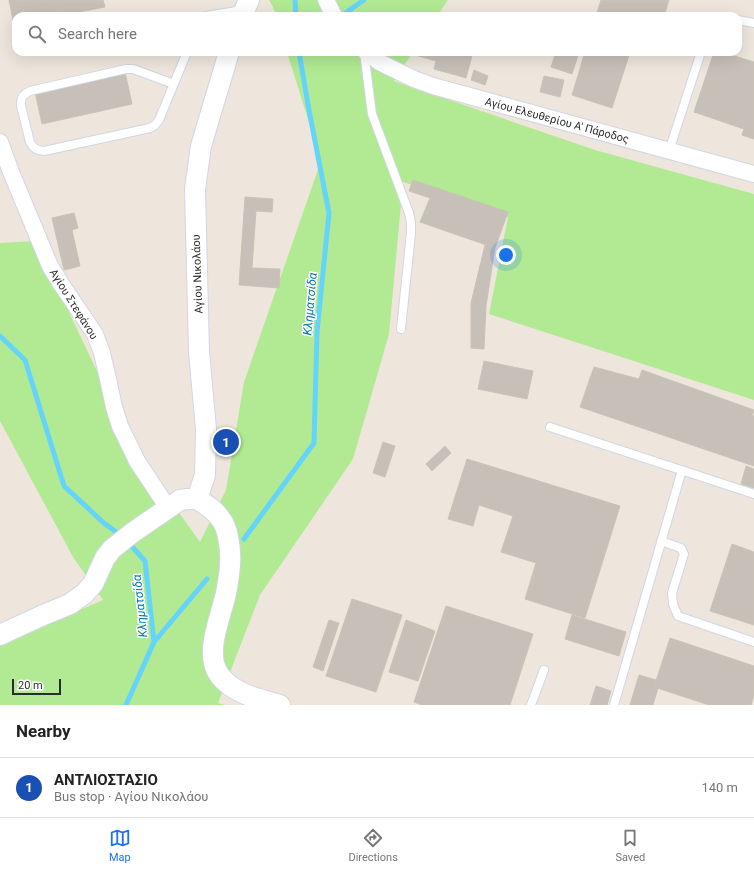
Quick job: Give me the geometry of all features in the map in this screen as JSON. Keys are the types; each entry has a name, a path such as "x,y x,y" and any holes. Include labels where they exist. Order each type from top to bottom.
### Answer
{"street":[{"path":"326,0 332,12"},
{"name":"Αγίου Νικολάου","path":"197,499 205,475 206,429 199,352 194,189 201,146 228,56"},
{"name":"Αγίου Ελευθερίου Α' Πάροδος","path":"371,56 379,62 414,79 433,86 754,174"},
{"name":"Αγίου Στεφάνου","path":"0,142 50,266 94,334 102,353 114,407 120,426 137,461 168,508"},
{"path":"0,635 70,604 84,594 93,584 105,558 112,549 132,533 180,500 197,499 211,508 221,518 227,532 230,548 231,565 227,590 219,618 213,650 215,667 220,676 227,683 239,691 280,705"}],"lane":[{"path":"228,12 245,9"},
{"path":"742,21 754,23"},
{"path":"174,84 132,69 126,69 30,91 22,96 21,106 30,142 35,149 44,151 150,128 157,123 174,84 185,56"},
{"path":"365,56 372,114 411,223 401,329"},
{"path":"669,151 700,56"},
{"path":"550,427 754,494"},
{"path":"614,705 682,470"},
{"path":"661,541 681,548 684,554 672,593 673,604 678,616 754,642"},
{"path":"531,705 544,670"}],"green space":[{"path":"269,0 448,0 440,12 275,12"},
{"path":"288,56 410,56 394,81 595,150 754,194 754,400 489,314 508,217 403,182 389,334 353,459 260,595 218,703 225,705 0,705 0,645 103,600 73,557 0,421 0,243 34,241 135,451 200,542 226,490 244,382 321,161"}],"building":[{"path":"9,0 55,0 57,12 12,12 12,15"},
{"path":"55,0 103,0 105,7 79,12 57,12"},
{"path":"601,0 669,0 665,12 597,12"},
{"path":"418,56 472,56 466,78 434,69 436,61"},
{"path":"555,56 578,56 572,74 551,67"},
{"path":"584,56 629,56 612,108 572,95"},
{"path":"713,56 735,56 754,62 754,139 742,135 744,129 694,112"},
{"path":"474,70 488,76 485,85 471,80"},
{"path":"125,72 132,104 42,124 35,92"},
{"path":"544,76 564,80 560,97 540,92"},
{"path":"413,180 508,212 495,248 420,222 430,198 409,191"},
{"path":"245,197 273,199 272,212 256,211 252,268 280,269 279,288 239,285"},
{"path":"74,213 78,228 72,230 80,266 64,270 52,218"},
{"path":"485,245 495,248 486,306 484,349 471,348 471,303"},
{"path":"484,361 533,371 527,399 478,389"},
{"path":"594,367 639,379 642,370 754,410 752,416 754,416 754,466 580,407"},
{"path":"383,442 395,446 385,477 373,473"},
{"path":"445,446 451,453 432,471 426,464"},
{"path":"467,459 620,506 585,618 525,599 536,563 501,552 513,516 479,505 473,526 448,519"},
{"path":"746,466 754,469 754,488 741,484"},
{"path":"732,544 754,552 754,625 710,611"},
{"path":"352,599 402,615 376,692 326,676"},
{"path":"446,606 533,634 510,705 422,705 414,702"},
{"path":"572,615 626,632 619,656 565,639"},
{"path":"329,620 339,623 323,671 313,667"},
{"path":"406,620 435,631 418,681 389,672"},
{"path":"670,638 754,666 754,695 751,705 709,705 654,687"},
{"path":"639,675 656,680 654,687 658,688 653,705 630,705"},
{"path":"596,686 611,691 607,705 590,705"}],"waterway":[{"path":"295,0 296,12"},
{"name":"Κληματσίδα","path":"347,12 364,0"},
{"name":"Κληματσίδα","path":"244,539 314,443 317,332 329,213 300,56"},
{"name":"Κληματσίδα","path":"0,336 25,360 64,486 105,524 122,536"},
{"name":"Κληματσίδα","path":"126,705 154,642 145,561 128,542"},
{"path":"154,642 207,579"}],"place":[{"name":"ΑΝΤΛΙΟΣΤΑΣΙΟ","path":"226,442"}]}
